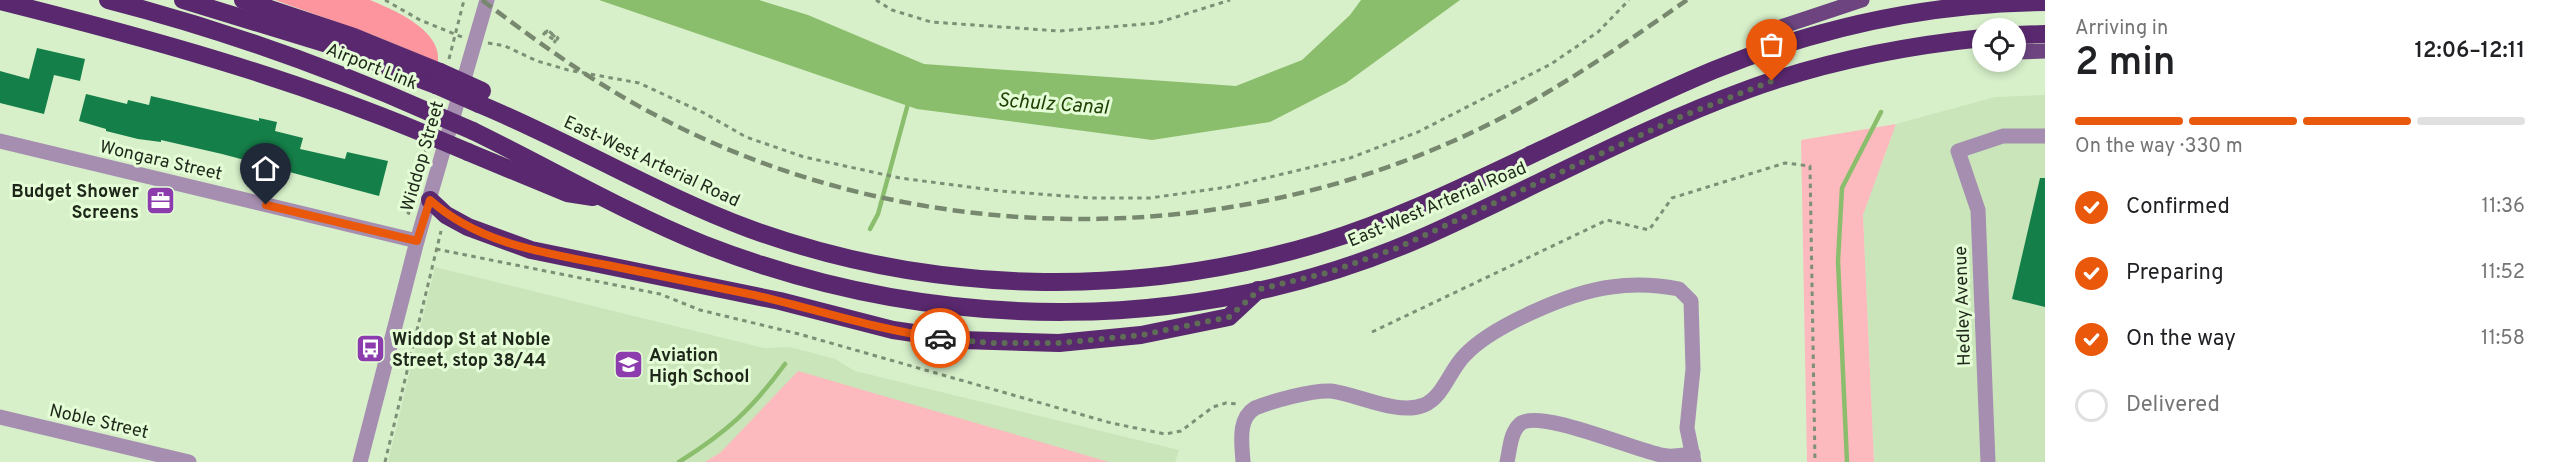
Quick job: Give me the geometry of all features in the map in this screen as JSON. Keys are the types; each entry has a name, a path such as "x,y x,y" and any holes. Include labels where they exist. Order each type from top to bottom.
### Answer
{"highway":[{"name":"Airport Link","path":"108,0 238,38 376,88 473,131 610,199"},
{"name":"Airport Link","path":"183,0 438,79"},
{"path":"243,0 354,37 438,79"},
{"path":"0,1 254,70 342,100 567,193 610,199"},
{"name":"East-West Arterial Road","path":"438,79 481,98 500,112 682,201 804,246 914,271 987,279 1074,282 1161,276 1231,265 1357,230 1423,204 1662,94 1749,57 1818,34 1900,15 1983,5 2045,2"},
{"path":"2026,35 2045,34"},
{"name":"East-West Arterial Road","path":"610,199 700,243 767,267 837,287 934,305 1002,311 1095,312 1196,302 1327,273 1397,248 1680,117 1753,87 1858,57 1972,39"},
{"path":"430,200 446,215 468,227 491,238 531,250 780,301 893,330 961,340 1059,343 1142,335 1229,317 1260,289"}],"main road":[{"name":"East-West Arterial Road","path":"1749,57 1778,28 1862,0"},
{"name":"East-West Arterial Road","path":"1955,41 1972,45"},
{"path":"2026,52 2045,51"}],"street":[{"name":"Widdop Street","path":"360,462 417,241 487,0"},
{"name":"Hedley Avenue","path":"1989,462 1978,210 1958,151 2002,136 2045,136"},
{"name":"Wongara Street","path":"0,141 417,241"},
{"path":"1243,462 1242,427 1251,410 1314,393 1331,391 1395,405 1422,406 1436,396 1464,355 1491,335 1521,318 1602,289 1668,287 1684,293 1693,307 1692,382 1687,428 1694,458 1670,457 1627,447 1571,426 1532,419 1520,424 1515,431 1508,462"},
{"name":"Noble Street","path":"0,417 189,462"}],"path":[{"path":"385,0 455,35 505,46 537,61 568,70 639,83 704,113 746,136 804,157 900,178 1000,191 1091,198 1150,198 1228,187 1350,158 1418,132 1551,64 1598,32 1629,0"},
{"path":"455,35 464,0"},
{"path":"876,0 892,10 931,22 1059,31 1157,23 1230,0"},
{"path":"547,30 558,38 556,41 544,34 547,30"},
{"path":"544,34 547,31 557,38 554,42"},
{"path":"1371,332 1607,220 1649,230 1672,198 1785,163 1810,166 1815,462"},
{"path":"385,462 421,305 443,224"},
{"path":"436,249 660,294 700,310 799,334 1111,423 1165,434 1181,431 1213,406 1233,403 1251,410"}],"shaded area":[{"path":"275,0 370,0 391,9 425,31 437,51 438,62 373,35"},
{"path":"2045,95 2045,462 1874,462 1863,215 1896,124 1995,97"},
{"path":"1896,124 1863,215 1874,462 1807,462 1801,140"},
{"name":"Aviation High School","path":"435,267 764,348 790,347 835,359 855,371 1179,450 1175,462 388,462"},
{"path":"798,371 1109,462 705,462 721,452"}],"water":[{"name":"Schulz Canal","path":"599,0 759,0 808,15 924,64 1236,86 1302,60 1350,15 1361,0 1460,0 1346,83 1270,122 1152,140 917,109"}],"building":[{"path":"37,48 85,59 80,81 54,75 44,114 0,103 0,71 29,79"},
{"path":"86,94 127,104 128,100 149,105 151,96 259,121 259,118 277,122 275,131 303,138 300,149 345,159 347,152 388,161 379,196 222,154 161,140 161,142 138,139 106,131 106,129 79,121"},
{"path":"2040,178 2045,178 2045,307 2012,299"}],"waterway":[{"path":"870,229 878,214 909,100"},
{"path":"1847,462 1838,261 1842,188 1881,112"},
{"path":"679,462 738,419 785,364"}],"railway":[{"path":"482,0 615,93 663,119 756,160 853,191 953,210 1054,219 1156,216 1257,202 1356,178 1451,142 1513,112 1601,58 1687,0"}],"way so far":[{"path":"940,338 991,343 1059,343 1142,335 1229,317 1260,289 1327,273 1397,248 1680,117 1772,81"}],"place":[{"name":"Budget Shower Screens","path":"160,201"},
{"name":"Widdop St at Noble Street, stop 38/44","path":"371,349"},
{"name":"Aviation High School","path":"628,365"}],"route":[{"path":"266,205 417,241 430,200 446,215 468,227 491,238 531,250 780,301 893,330 940,338"}]}
